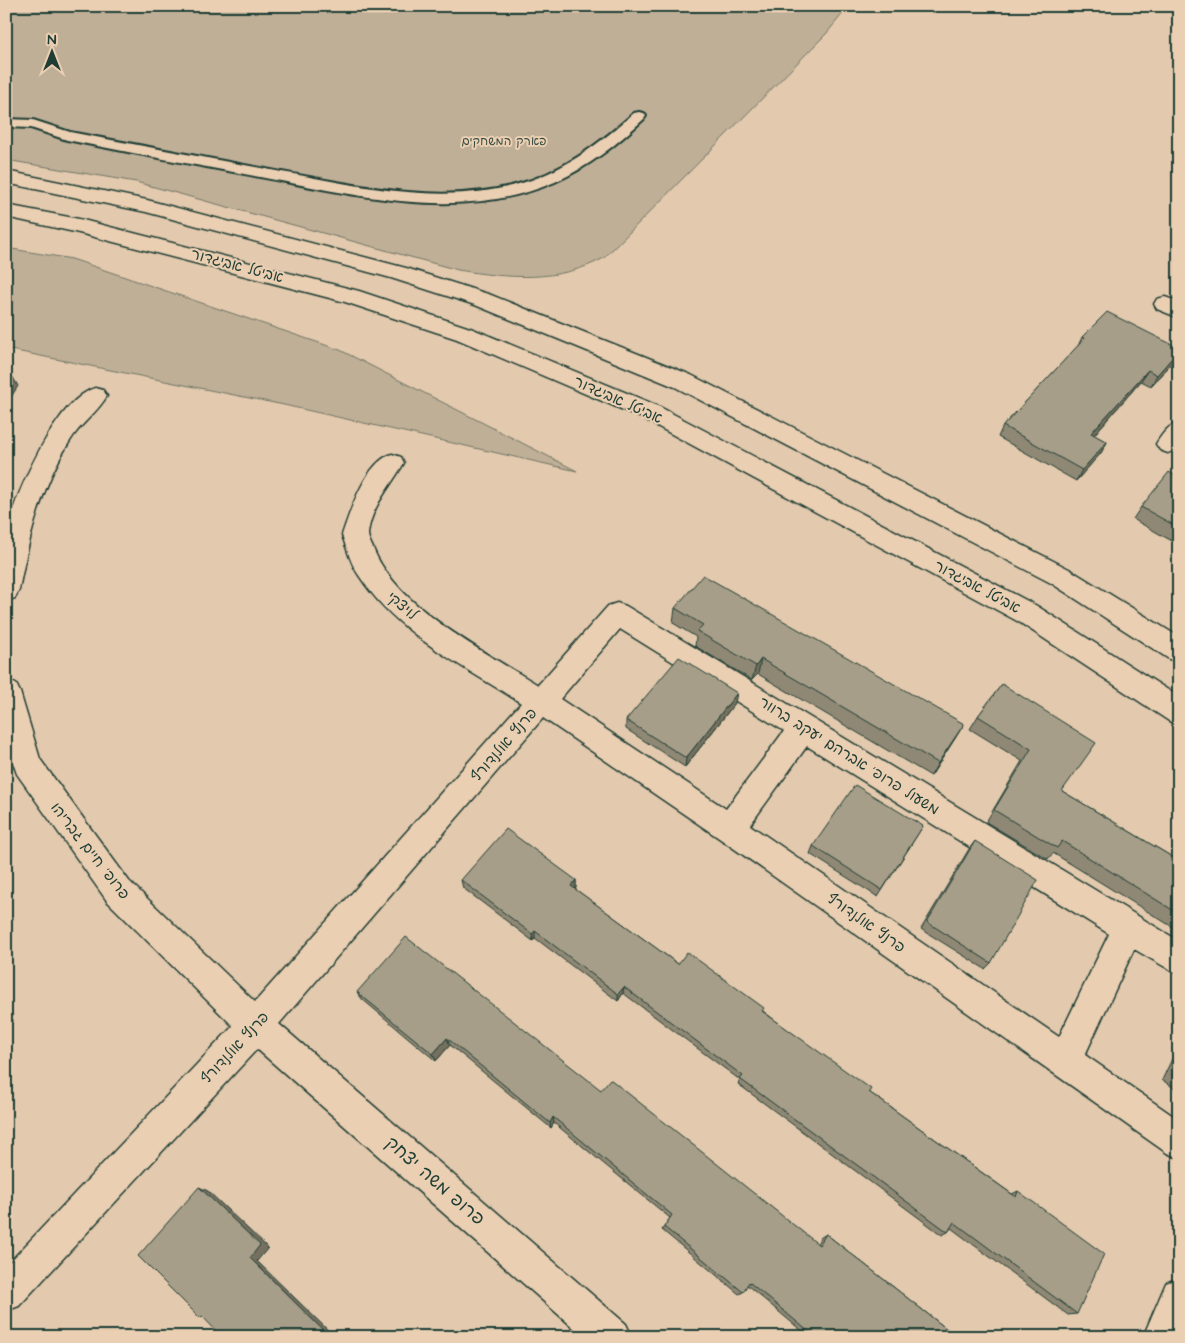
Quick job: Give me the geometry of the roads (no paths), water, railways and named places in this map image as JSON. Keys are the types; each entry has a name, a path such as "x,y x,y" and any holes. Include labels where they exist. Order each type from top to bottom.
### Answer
{"street":[{"path":"6,178 147,206 398,272 483,300 682,380 1060,576 1179,651"},
{"name":"אביטל אביגדור","path":"6,211 89,228 351,296 466,334 632,404 1028,614 1179,712"},
{"path":"6,590 16,542 36,477 63,431 95,396"},
{"name":"לויצקי","path":"392,463 368,496 355,535 368,569 391,599 445,640 542,702"},
{"name":"משעול פרופ' אברהם יעקב ברוור","path":"542,702 617,614 1179,959"},
{"name":"פרופ' חיים גבריהו","path":"6,692 27,765 67,824 118,891 256,1026"},
{"name":"פרנץ אולנדורף","path":"6,1293 256,1026 542,702 730,828 1179,1141"},
{"path":"730,828 803,728"},
{"path":"1065,1061 1128,928"},
{"name":"פרופ משה יצחק","path":"256,1026 613,1337"},
{"path":"1162,1337 1179,1296"}],"lane":[{"path":"6,123 33,124 68,136 376,194 456,199 518,190 568,172 606,146 638,116"}],"park label":[{"name":"פארק המשחקים","path":"504,141"}]}
